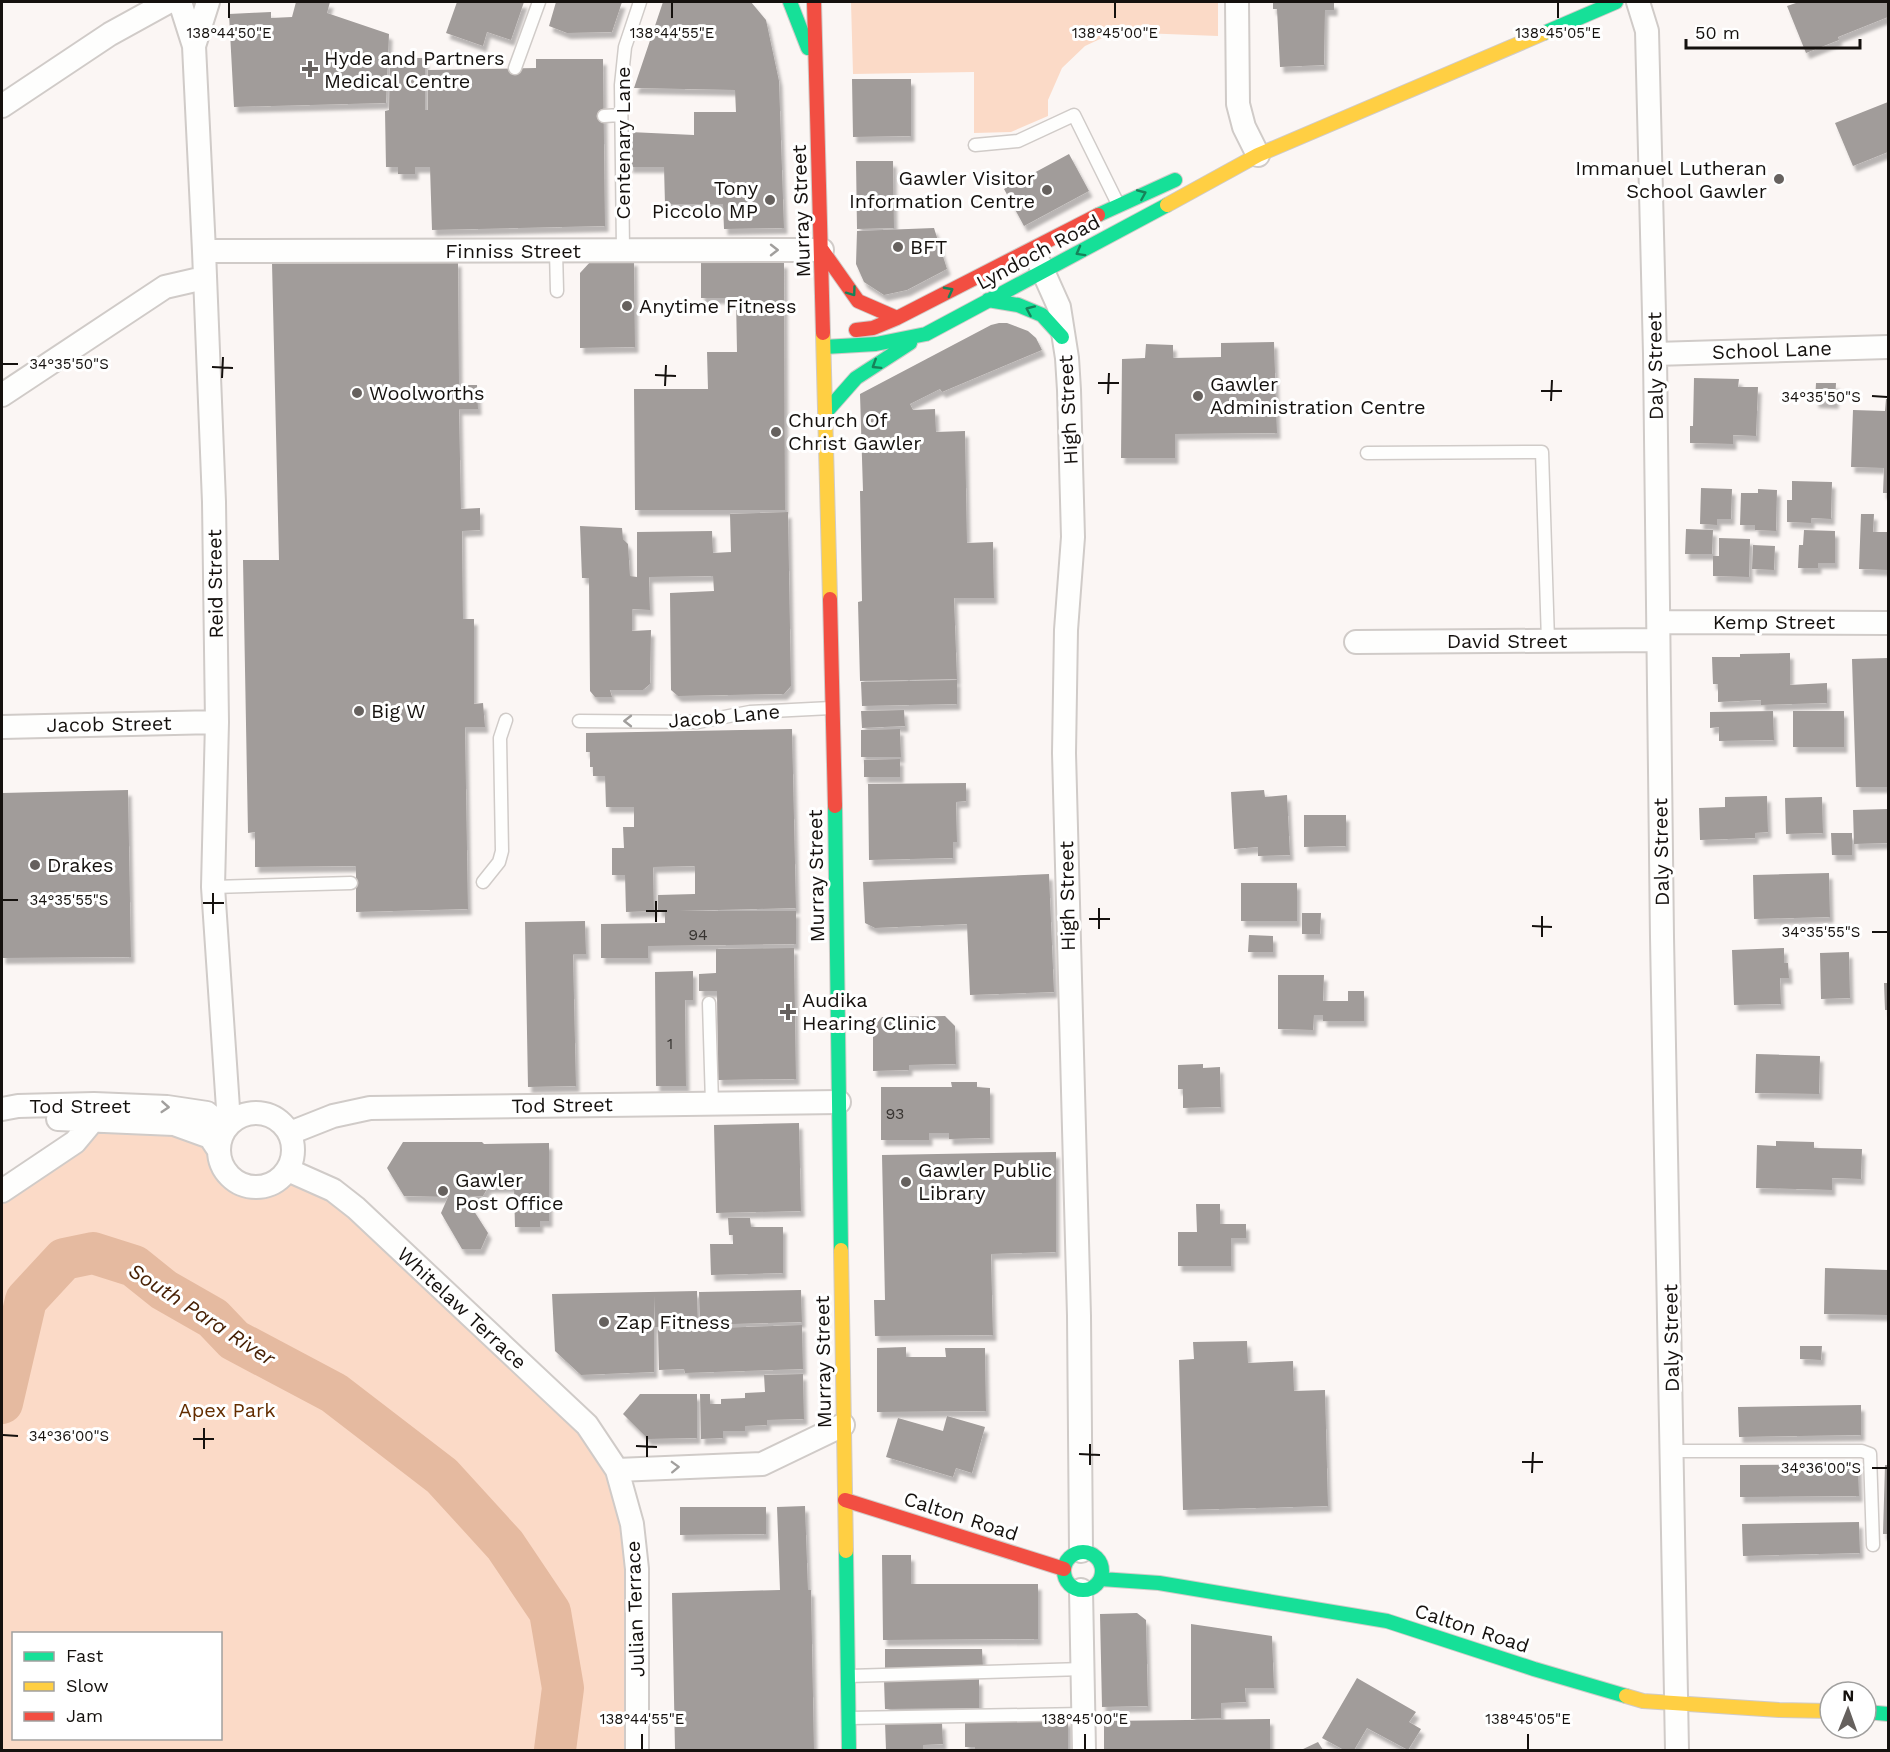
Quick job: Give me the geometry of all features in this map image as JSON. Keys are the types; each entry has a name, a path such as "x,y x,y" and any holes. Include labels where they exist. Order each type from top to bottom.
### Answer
{"main road":[{"path":"790,2 816,73"},
{"name":"Murray Street","path":"814,2 825,347 849,1750"},
{"name":"Lyndoch Road","path":"825,347 892,343 926,333 1043,272 1258,154 1616,2"},
{"name":"Lyndoch Road","path":"824,331 873,328 897,318 1118,204 1192,173 1258,154"},
{"path":"822,250 858,301 897,318"},
{"path":"988,300 1018,305 1042,315 1062,338"},
{"path":"826,412 856,378 926,333"},
{"name":"Calton Road","path":"845,1500 1064,1569"},
{"path":"1081,1551 1097,1557 1102,1568 1101,1579 1093,1588 1081,1590 1066,1581 1064,1569 1069,1557 1081,1551"},
{"name":"Calton Road","path":"1101,1579 1159,1583 1387,1621 1643,1701 1676,1705 1818,1711"}],"street":[{"path":"110,34 140,10 144,2"},
{"path":"2,106 110,34 168,2"},
{"name":"Reid Street","path":"180,2 194,46 214,502 217,722 213,887 224,1133"},
{"name":"Reid Street","path":"194,46 208,2"},
{"path":"1237,2 1238,104 1244,126 1258,154"},
{"name":"Daly Street","path":"1638,2 1647,31 1655,354 1677,1750"},
{"name":"High Street","path":"1032,247 1059,307 1062,338 1067,358 1069,390 1072,537 1066,630 1064,753 1079,1316 1081,1551"},
{"name":"Finniss Street","path":"204,252 822,250"},
{"path":"2,395 165,287 204,279"},
{"name":"School Lane","path":"1655,354 1888,347"},
{"name":"Kemp Street","path":"1659,631 1888,623"},
{"name":"David Street","path":"1356,642 1548,641 1659,631"},
{"name":"Jacob Street","path":"2,727 217,722"},
{"name":"Tod Street","path":"290,1133 333,1116 370,1108 839,1102"},
{"path":"2,1191 75,1142 92,1120 109,1104"},
{"name":"Tod Street","path":"2,1109 38,1105 109,1104 167,1107 207,1113 224,1133 210,1137 174,1124 2,1117"},
{"path":"256,1112 271,1116 283,1124 293,1141 288,1170 282,1177 270,1184 255,1188 241,1184 228,1176 224,1170 224,1133 241,1115 256,1112"},
{"name":"Whitelaw Terrace","path":"288,1170 333,1190 356,1208 587,1425 617,1470"},
{"path":"617,1470 762,1464 843,1425"},
{"name":"Julian Terrace","path":"617,1470 632,1524 637,1569 637,1750"},
{"path":"1081,1590 1084,1750"}],"lane":[{"path":"515,68 539,2"},
{"name":"Centenary Lane","path":"623,250 621,85 625,47 639,2"},
{"path":"604,116 621,115"},
{"path":"975,145 1018,141 1074,115 1118,204"},
{"path":"556,251 557,291"},
{"path":"1367,453 1542,452 1548,641"},
{"name":"Jacob Lane","path":"579,721 698,722 750,712 832,708"},
{"path":"483,882 499,862 502,851 500,738 506,720"},
{"path":"213,887 351,883"},
{"path":"709,1003 712,1103"},
{"path":"1673,1451 1862,1450 1870,1454 1873,1545"},
{"path":"848,1676 1083,1669"},
{"path":"849,1718 1083,1714"}],"green space":[{"path":"851,2 1218,2 1218,36 1115,32 1085,46 1062,68 1048,100 1048,116 1011,132 974,133 974,72 853,74"},
{"name":"Apex Park","path":"92,1120 174,1124 218,1149 222,1162 233,1180 249,1187 270,1183 282,1177 333,1190 587,1425 632,1524 637,1750 2,1750 2,1191"}],"building":[{"name":"Hyde and Partners Medical Centre","path":"296,2 330,2 327,13 389,34 386,103 234,107 229,14 271,12 271,18 292,17"},
{"path":"457,2 524,2 511,40 487,32 483,46 446,33"},
{"path":"556,2 622,2 612,32 567,33 549,26"},
{"path":"663,2 751,2 766,20 779,81 784,228 724,229 723,204 665,204 664,167 629,167 630,132 694,135 694,112 736,112 735,90 634,88"},
{"path":"1273,2 1334,2 1334,10 1325,10 1324,65 1280,67 1277,9 1273,9"},
{"path":"1799,2 1888,2 1888,17 1806,53 1787,6"},
{"path":"390,58 425,58 425,110 428,110 428,70 536,68 536,59 603,59 605,226 432,230 430,167 415,167 415,174 398,174 398,167 386,167 385,111 389,110"},
{"path":"852,79 911,79 911,136 853,137"},
{"path":"1888,102 1888,152 1853,166 1835,123"},
{"name":"Gawler Visitor Information Centre","path":"1069,154 1089,191 1024,226 1004,189"},
{"path":"856,161 893,161 894,228 857,229"},
{"name":"BFT","path":"934,228 947,269 907,290 884,295 864,282 856,264 857,231"},
{"path":"634,260 635,347 580,348 580,273 591,261"},
{"path":"458,261 459,385 477,385 478,409 459,409 461,509 480,508 480,530 462,531 463,619 474,619 474,704 483,703 485,727 465,727 468,909 356,912 356,866 255,867 255,832 248,833 243,560 279,560 272,263"},
{"path":"701,262 784,262 785,510 635,510 634,389 708,389 707,352 737,352 736,298 701,298"},
{"path":"1007,323 1028,331 1036,338 1042,350 942,392 940,389 910,404 913,410 935,409 936,432 965,431 967,543 993,542 994,598 954,598 957,679 860,681 858,602 862,601 860,491 863,491 860,394 991,325"},
{"name":"Gawler Administration Centre","path":"1274,342 1277,433 1175,434 1175,458 1121,458 1122,359 1145,358 1146,344 1173,345 1173,358 1221,357 1221,343"},
{"path":"1694,378 1739,379 1738,387 1758,387 1756,436 1733,435 1733,444 1690,443 1690,426 1693,426"},
{"path":"1816,383 1836,383 1835,403 1815,402"},
{"path":"1886,399 1888,399 1888,493 1883,493 1884,468 1851,467 1853,410 1885,411"},
{"path":"1792,481 1832,482 1831,519 1811,518 1811,523 1787,522 1787,500 1792,500"},
{"path":"1701,488 1732,489 1731,519 1717,519 1717,525 1700,524"},
{"path":"1758,489 1777,490 1776,531 1755,530 1755,525 1740,525 1741,493 1758,493"},
{"path":"788,512 791,686 784,694 678,696 671,690 670,593 714,591 713,576 649,577 650,610 632,609 632,631 651,630 650,684 643,690 610,690 612,697 595,697 590,691 589,578 582,578 580,526 622,528 623,539 628,544 630,576 637,577 637,532 712,531 713,553 731,552 730,514"},
{"path":"1861,514 1874,514 1873,532 1888,532 1888,570 1859,569"},
{"path":"1686,529 1713,530 1712,554 1685,554"},
{"path":"1804,530 1835,531 1835,563 1818,563 1818,568 1798,568 1799,545 1803,545"},
{"path":"1719,538 1750,539 1749,577 1713,576 1713,556 1719,556"},
{"path":"1753,545 1775,546 1774,570 1752,569"},
{"path":"1790,653 1790,685 1827,683 1827,703 1761,705 1761,700 1718,702 1718,684 1713,684 1712,657"},
{"path":"1888,658 1888,787 1856,787 1852,659"},
{"path":"957,680 957,704 862,706 861,682"},
{"path":"904,710 905,726 862,728 861,711"},
{"path":"1773,711 1774,740 1719,741 1719,727 1710,728 1710,712"},
{"path":"1793,711 1844,711 1844,747 1793,747"},
{"path":"792,729 796,908 679,911 796,911 796,944 648,946 648,958 601,958 601,924 665,923 665,911 658,911 658,895 695,894 695,866 653,867 654,911 626,912 625,875 612,875 612,848 624,848 623,827 634,827 634,807 606,807 605,776 593,776 593,767 590,767 590,752 586,752 586,733"},
{"path":"900,729 901,757 861,757 861,730"},
{"path":"900,759 900,777 864,777 864,760"},
{"path":"966,783 966,801 956,802 957,842 953,842 953,858 869,860 868,784"},
{"path":"128,790 131,957 2,958 2,793"},
{"path":"1264,790 1265,797 1287,795 1290,855 1258,856 1258,847 1234,849 1231,792"},
{"path":"1767,796 1768,832 1755,833 1755,838 1700,840 1699,808 1725,807 1725,797"},
{"path":"1822,797 1823,833 1786,834 1785,798"},
{"path":"1888,809 1888,843 1854,844 1853,810"},
{"path":"1304,815 1346,815 1346,846 1304,847"},
{"path":"1831,833 1852,833 1852,855 1832,855"},
{"path":"1829,873 1830,917 1754,919 1753,875"},
{"path":"1049,874 1054,992 970,995 967,924 875,928 865,923 863,882"},
{"path":"1241,883 1297,883 1297,921 1241,921"},
{"path":"1302,913 1321,913 1320,934 1302,934"},
{"path":"585,921 586,954 573,954 576,1086 528,1087 525,922"},
{"path":"1249,935 1273,936 1273,952 1248,952"},
{"path":"794,948 796,1079 718,1080 717,991 699,991 699,974 716,973 716,949"},
{"path":"1784,948 1784,963 1788,963 1789,978 1780,978 1781,1004 1734,1005 1732,950"},
{"path":"1849,952 1850,998 1821,999 1820,953"},
{"path":"693,971 693,1000 685,1000 686,1086 656,1086 655,972"},
{"path":"1278,975 1324,975 1323,1001 1348,1001 1348,991 1364,991 1364,1021 1323,1021 1323,1015 1314,1015 1313,1030 1278,1029"},
{"path":"1884,983 1888,983 1888,1010 1885,1010"},
{"path":"945,1016 955,1026 956,1064 909,1065 909,1070 873,1071 873,1027 882,1017"},
{"path":"1756,1054 1820,1056 1819,1094 1755,1093"},
{"path":"1203,1064 1203,1068 1220,1067 1221,1107 1183,1108 1183,1089 1178,1089 1178,1065"},
{"path":"951,1082 977,1082 977,1087 990,1088 990,1138 949,1139 949,1133 929,1133 929,1140 881,1140 881,1087 952,1087"},
{"path":"799,1123 801,1211 716,1213 714,1125"},
{"path":"1776,1141 1814,1142 1814,1148 1862,1149 1861,1179 1832,1178 1832,1190 1756,1188 1757,1145 1776,1146"},
{"name":"Gawler Post Office","path":"403,1142 549,1143 549,1221 540,1221 540,1227 515,1227 514,1187 488,1187 483,1196 465,1197 488,1233 481,1249 462,1249 441,1213 448,1197 404,1196 387,1168"},
{"path":"1056,1152 1056,1252 991,1254 993,1335 875,1336 874,1300 885,1300 882,1155"},
{"path":"1196,1204 1220,1204 1220,1224 1246,1224 1246,1238 1231,1238 1231,1266 1178,1266 1178,1232 1197,1232"},
{"path":"728,1218 750,1218 751,1227 783,1227 783,1273 711,1275 710,1244 733,1244 733,1235 729,1235"},
{"path":"1825,1268 1888,1270 1888,1315 1824,1314"},
{"path":"801,1290 802,1322 700,1325 699,1292"},
{"name":"Zap Fitness","path":"697,1291 698,1326 655,1327 654,1296 654,1372 581,1375 555,1351 552,1294"},
{"path":"802,1325 803,1369 685,1373 684,1369 659,1370 658,1330"},
{"path":"1247,1341 1248,1363 1293,1361 1294,1391 1325,1390 1328,1506 1183,1510 1179,1360 1194,1359 1193,1342"},
{"path":"1800,1346 1822,1346 1821,1360 1800,1359"},
{"path":"906,1347 906,1357 946,1357 945,1348 985,1348 986,1411 877,1412 877,1348"},
{"path":"803,1374 804,1419 767,1420 767,1425 745,1426 745,1431 723,1431 723,1438 701,1439 700,1394 710,1394 710,1404 721,1404 721,1399 745,1398 745,1393 765,1392 764,1375"},
{"path":"640,1394 697,1394 697,1438 648,1439 623,1414"},
{"path":"1861,1405 1861,1435 1739,1437 1738,1407"},
{"path":"947,1416 985,1427 972,1473 956,1468 953,1477 886,1457 898,1418 943,1431"},
{"path":"1858,1464 1859,1496 1740,1497 1740,1465"},
{"path":"1885,1465 1888,1465 1888,1534 1883,1534"},
{"path":"805,1506 808,1590 811,1590 814,1750 675,1750 672,1593 780,1590 777,1507"},
{"path":"680,1507 766,1507 766,1534 680,1535"},
{"path":"1859,1522 1860,1553 1743,1556 1742,1524"},
{"path":"882,1555 911,1555 911,1584 1038,1584 1038,1639 883,1640"},
{"path":"1137,1613 1146,1620 1148,1706 1102,1707 1100,1614"},
{"path":"1191,1624 1272,1636 1274,1688 1245,1688 1246,1702 1221,1703 1221,1718 1191,1719"},
{"path":"885,1649 982,1649 983,1667 885,1668"},
{"path":"1357,1678 1416,1712 1409,1722 1421,1729 1408,1750 1367,1728 1354,1750 1344,1750 1322,1738"},
{"path":"979,1679 979,1708 885,1709 884,1680"},
{"path":"1270,1719 1270,1750 1104,1750 1104,1721"},
{"path":"1068,1720 1068,1750 975,1750 975,1747 965,1747 965,1721"},
{"path":"908,1721 908,1724 942,1723 943,1744 923,1745 923,1750 886,1750 885,1722"},
{"path":"1318,1742 1323,1750 1301,1750"}],"waterway":[{"name":"South Para River","path":"2,1403 26,1300 64,1259 93,1253 134,1266 164,1290 213,1318 234,1340 334,1393 442,1476 505,1545 550,1612 563,1688 555,1750"}],"traffic: fast":[{"path":"790,2 808,48"},
{"path":"1544,33 1616,2"},
{"path":"1098,215 1175,180"},
{"path":"824,347 876,344 926,334 1167,205"},
{"path":"988,300 1018,305 1042,315 1062,337"},
{"path":"826,412 856,378 910,343"},
{"path":"835,806 841,1250"},
{"path":"846,1551 849,1750"},
{"path":"1083,1552 1097,1557 1102,1571 1097,1585 1083,1590 1069,1585 1064,1571 1069,1557 1083,1552"},
{"path":"1101,1579 1159,1583 1387,1621 1626,1696"},
{"path":"1878,1713 1888,1714"}],"traffic: slow":[{"path":"1167,205 1258,155 1544,33"},
{"path":"823,333 830,599"},
{"path":"841,1250 846,1551"},
{"path":"1626,1696 1643,1701 1818,1711"}],"traffic: jam":[{"path":"814,2 823,333"},
{"path":"856,330 873,328 897,318 1098,215"},
{"path":"822,250 858,301 897,318"},
{"path":"830,599 835,806"},
{"path":"845,1500 1064,1569"}],"place":[{"name":"Hyde and Partners Medical Centre","path":"310,69"},
{"name":"Immanuel Lutheran School Gawler","path":"1779,179"},
{"name":"Gawler Visitor Information Centre","path":"1047,190"},
{"name":"Tony Piccolo MP","path":"770,200"},
{"name":"BFT","path":"898,247"},
{"name":"Anytime Fitness","path":"627,306"},
{"name":"Woolworths","path":"357,393"},
{"name":"Gawler Administration Centre","path":"1198,396"},
{"name":"Church Of Christ Gawler","path":"776,432"},
{"name":"Big W","path":"359,711"},
{"name":"Drakes","path":"35,865"},
{"name":"Audika Hearing Clinic","path":"788,1012"},
{"name":"Gawler Public Library","path":"906,1182"},
{"name":"Gawler Post Office","path":"443,1191"},
{"name":"Zap Fitness","path":"604,1322"}]}
